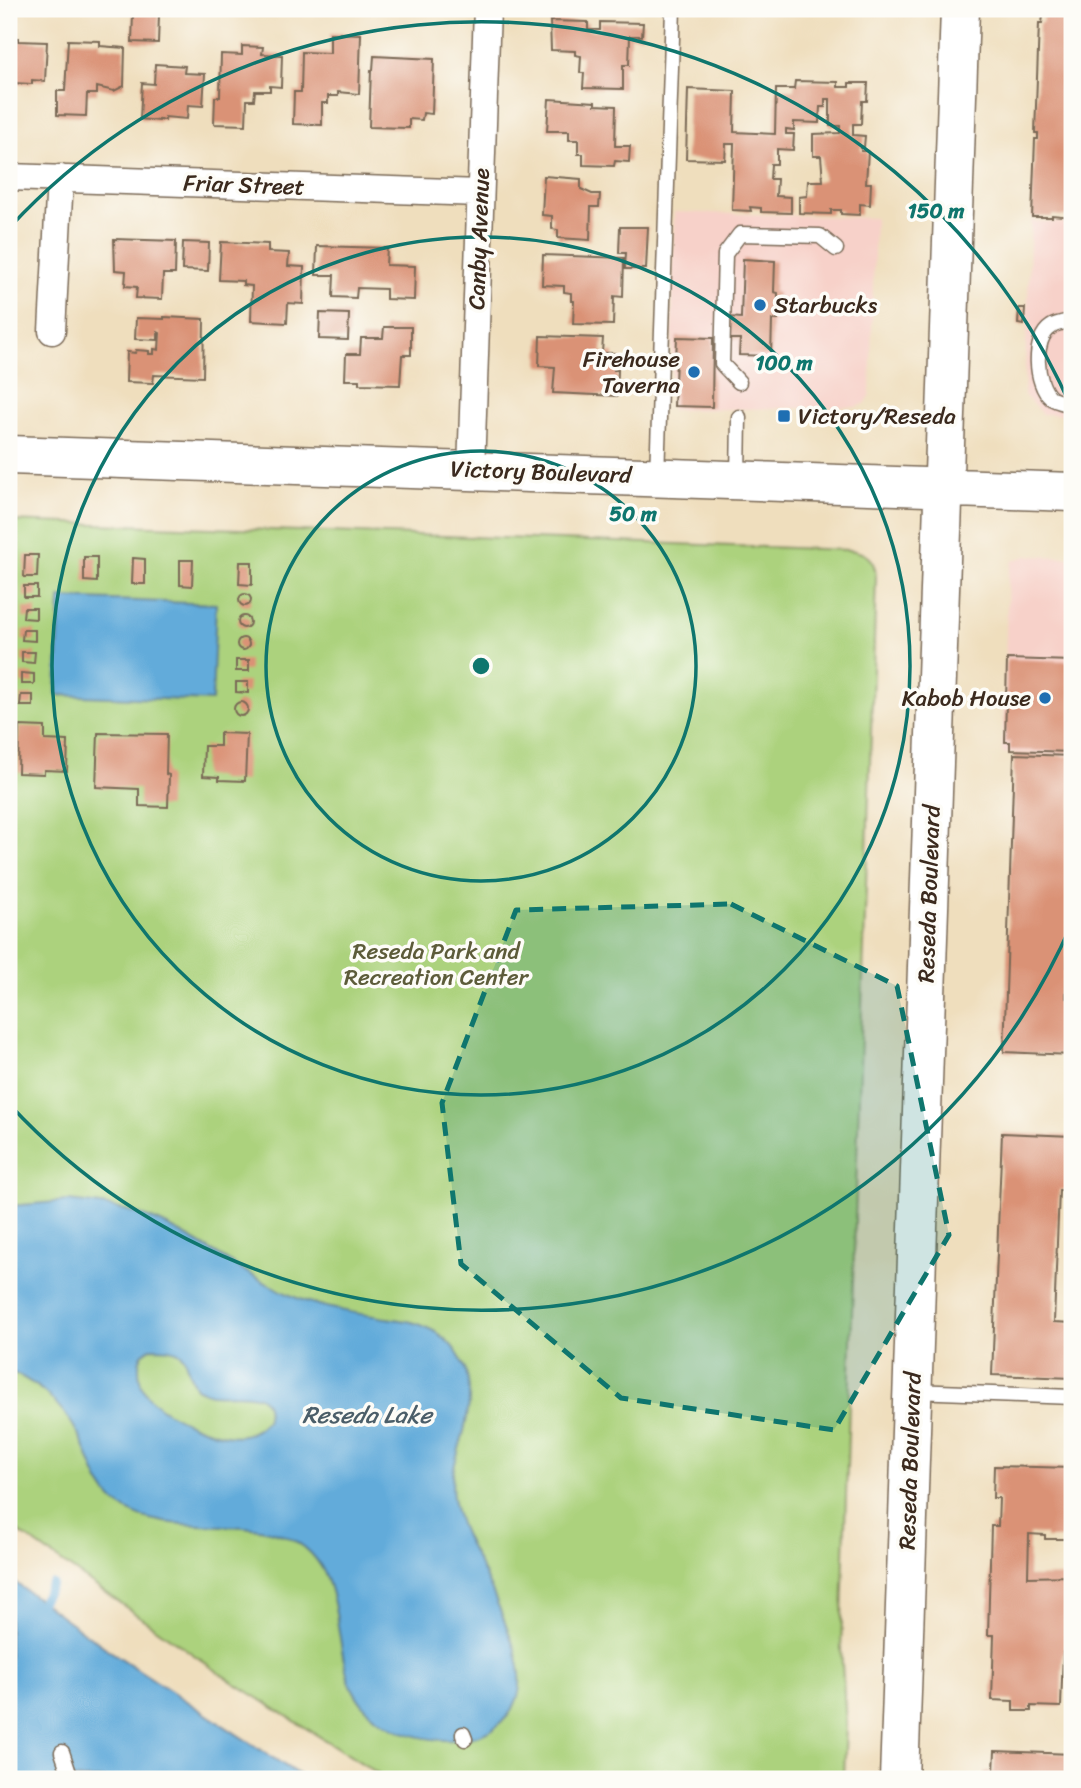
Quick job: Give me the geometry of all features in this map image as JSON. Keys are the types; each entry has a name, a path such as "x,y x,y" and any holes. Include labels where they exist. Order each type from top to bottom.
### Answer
{"main road":[{"name":"Reseda Boulevard","path":"899,1779 960,9"},
{"name":"Victory Boulevard","path":"9,455 1072,492"}],"street":[{"name":"Canby Avenue","path":"471,470 487,9"},
{"name":"Friar Street","path":"9,177 480,193"},
{"path":"52,331 60,178"}],"lane":[{"path":"657,476 673,9"},
{"path":"739,382 722,364 725,254 740,234 820,236 836,249"},
{"path":"1072,321 1051,326 1041,340 1037,366 1041,383 1050,397 1072,405"},
{"path":"738,480 739,417"},
{"path":"912,1391 1072,1397"},
{"path":"62,1752 71,1779"}],"highlighted area":[{"path":"731,904 897,986 949,1235 834,1430 621,1398 461,1264 442,1103 516,910"}],"shaded area":[{"path":"674,212 875,218 870,394 866,403 857,407 671,410"},
{"path":"1031,221 1072,223 1072,415 1042,414 1024,395"},
{"path":"1026,556 1072,557 1072,755 1002,753 1008,575 1012,561"}],"green space":[{"name":"Reseda Park and Recreation Center","path":"9,521 849,550 865,555 872,562 876,579 841,1649 846,1723 844,1779 387,1779 231,1681 9,1525"}],"water":[{"path":"60,598 216,604 212,701 56,695"},
{"name":"Reseda Lake","path":"68,1201 138,1214 161,1223 297,1298 339,1310 412,1322 428,1328 452,1346 460,1357 469,1385 467,1417 453,1474 453,1497 462,1529 495,1597 515,1649 520,1685 518,1697 508,1715 494,1728 476,1736 456,1740 434,1739 394,1728 369,1711 351,1686 329,1584 324,1572 307,1549 285,1536 259,1529 172,1523 144,1518 120,1506 107,1494 98,1480 79,1435 64,1412 34,1384 9,1371 9,1206","holes":["151,1348 165,1348 180,1353 196,1388 212,1394 259,1397 268,1409 266,1421 250,1433 232,1436 206,1430 166,1411 145,1393 140,1382 139,1369 140,1359 146,1351"]},
{"path":"9,1578 110,1651 305,1779 9,1779"}],"building":[{"path":"1039,9 1072,9 1072,217 1032,217 1035,139 1038,139 1038,133 1035,133 1039,23 1042,23 1043,16 1039,16"},
{"path":"133,14 159,15 158,43 132,42"},
{"path":"550,21 588,22 588,30 600,30 600,22 643,23 642,36 630,36 629,65 623,65 623,89 583,88 581,56 575,55 575,51 551,50"},
{"path":"330,33 361,34 359,94 338,92 338,96 328,96 328,103 322,103 322,125 293,124 294,92 301,92 302,52 330,53"},
{"path":"9,38 47,42 45,81 32,80 32,84 13,83 13,90 9,89"},
{"path":"68,40 100,41 100,46 125,48 124,86 114,91 97,87 97,94 87,94 86,116 57,115 57,91 65,91"},
{"path":"242,46 263,47 262,54 282,55 281,87 270,86 270,91 255,91 254,100 247,100 246,125 214,124 215,97 220,97 221,54 242,55"},
{"path":"374,56 434,59 432,114 423,113 422,120 409,119 409,128 369,127"},
{"path":"155,64 185,66 184,73 205,74 203,106 188,105 187,119 140,119 142,83 154,84"},
{"path":"795,81 838,82 838,87 849,87 849,83 868,83 867,101 862,101 861,124 853,124 853,135 865,136 861,151 868,151 866,183 871,183 870,205 860,204 860,215 841,214 841,210 831,210 831,214 799,213 799,197 807,196 808,181 823,181 821,156 813,156 813,134 840,133 840,126 830,126 830,99 825,99 825,107 820,107 819,123 794,122 794,130 786,129 786,134 794,134 793,150 777,149 777,164 771,164 770,179 777,179 776,196 791,197 791,213 761,212 761,208 750,207 751,211 732,210 734,144 726,144 725,160 686,159 688,89 735,91 734,132 775,134 776,89 794,89"},
{"path":"549,99 616,106 615,146 630,146 629,162 615,161 614,166 583,165 583,154 578,154 578,140 569,140 569,131 547,131"},
{"path":"544,176 581,179 581,189 600,194 599,207 591,207 590,240 558,238 558,230 552,229 552,216 542,215"},
{"path":"620,227 648,227 646,269 625,269 626,253 619,253"},
{"path":"114,239 176,241 175,274 163,274 162,299 136,298 137,287 125,286 126,271 115,270"},
{"path":"183,242 209,243 208,271 182,270"},
{"path":"221,242 268,244 268,252 289,253 288,266 304,267 303,304 288,303 287,323 251,321 252,286 243,285 243,281 219,280"},
{"path":"317,246 387,248 386,265 415,266 414,300 386,299 386,289 357,288 356,298 333,297 334,275 316,275"},
{"path":"543,255 624,258 623,297 614,296 613,325 573,324 574,301 571,301 571,293 564,292 564,286 542,285"},
{"name":"Starbucks","path":"743,259 775,261 774,292 778,293 778,320 772,320 771,356 739,355 740,339 728,339 729,317 741,318"},
{"path":"1019,308 1025,308 1024,325 1018,324"},
{"path":"320,313 349,314 348,340 319,339"},
{"path":"136,318 204,319 203,377 154,375 153,383 126,382 127,352 135,353 136,350 154,354 154,349 159,350 158,332 158,340 135,339"},
{"path":"384,327 411,327 411,355 402,355 400,385 359,384 359,380 345,380 346,354 360,354 361,338 383,338"},
{"path":"540,336 603,338 602,353 614,353 614,370 618,370 617,396 553,393 555,367 539,366"},
{"name":"Firehouse Taverna","path":"677,337 713,338 712,407 674,406"},
{"path":"25,555 38,555 37,577 24,577"},
{"path":"84,557 97,557 97,582 84,581"},
{"path":"133,558 145,559 145,584 132,584"},
{"path":"180,560 193,560 192,586 180,585"},
{"path":"240,562 252,562 252,585 239,584"},
{"path":"24,586 37,586 37,597 24,597"},
{"path":"240,595 250,595 250,605 240,605"},
{"path":"24,608 36,608 36,619 23,618"},
{"path":"239,617 249,617 249,627 239,627"},
{"path":"23,630 35,630 35,641 22,640"},
{"path":"238,639 248,639 248,649 238,649"},
{"path":"22,652 35,652 34,663 22,662"},
{"path":"1007,659 1072,661 1072,752 1010,750 1010,742 1005,742"},
{"path":"236,660 249,660 249,671 236,671"},
{"path":"21,673 34,674 34,684 21,684"},
{"path":"236,682 248,682 248,693 236,692"},
{"path":"21,695 33,695 33,706 20,706"},
{"path":"241,702 246,704 246,714 241,716 236,714 234,709 236,704"},
{"path":"19,726 45,727 45,740 68,741 67,771 18,773"},
{"path":"98,733 167,734 168,807 139,806 139,789 96,787"},
{"path":"220,733 247,734 245,781 203,776 204,746 220,746"},
{"path":"1014,754 1072,756 1066,998 1072,999 1072,1055 1004,1052"},
{"path":"1002,1133 1072,1136 1072,1190 1059,1190 1054,1322 1072,1323 1072,1378 992,1375"},
{"path":"994,1466 1072,1468 1072,1539 1045,1539 1045,1535 1029,1534 1028,1577 1072,1576 1072,1652 1063,1652 1061,1707 1031,1706 1031,1711 1013,1711 1013,1701 992,1700 994,1635 988,1635 991,1526 998,1526 999,1498 993,1498"},
{"path":"995,1751 1072,1754 1072,1779 984,1779 984,1772 994,1772"}],"waterway":[{"path":"36,1610 52,1584"}],"place":[{"name":"Starbucks","path":"760,305"},
{"name":"Firehouse Taverna","path":"694,372"},
{"name":"Victory/Reseda","path":"784,416"},
{"name":"Kabob House","path":"1045,698"}]}
